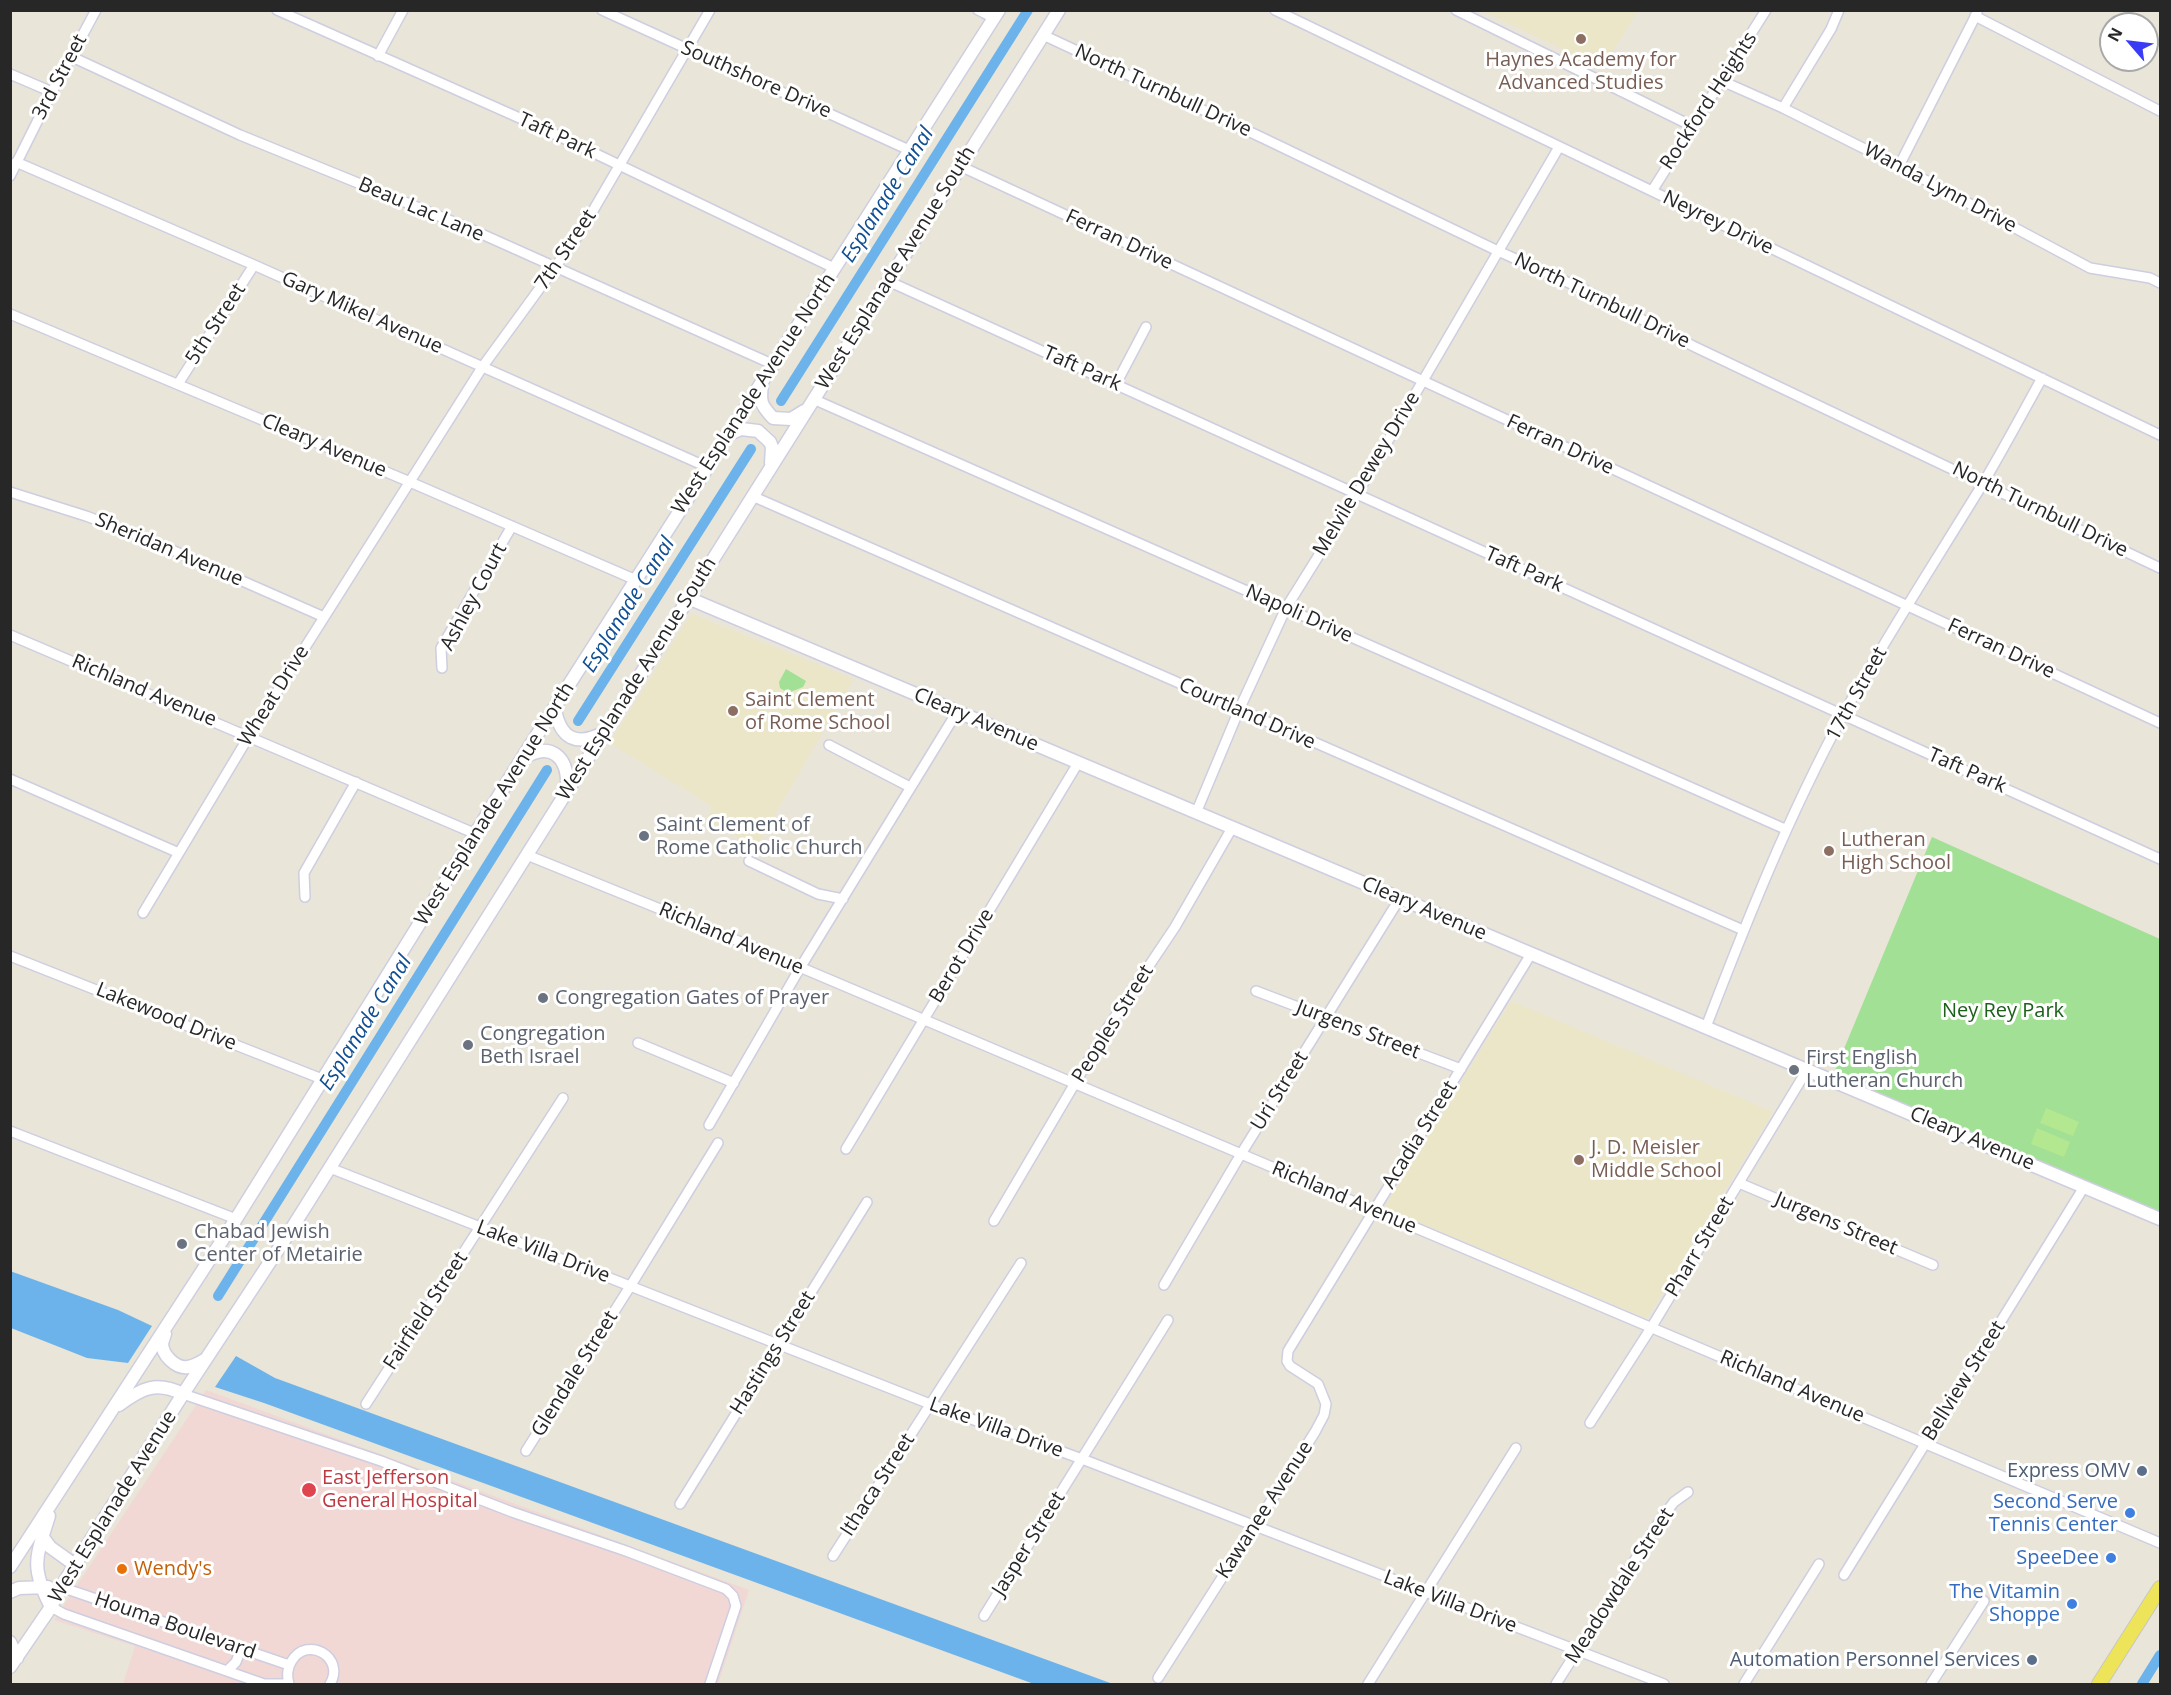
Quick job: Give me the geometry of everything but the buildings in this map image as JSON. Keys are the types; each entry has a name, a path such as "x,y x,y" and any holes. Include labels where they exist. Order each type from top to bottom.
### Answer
{"main road":[{"name":"West Esplanade Avenue North","path":"167,1327 521,760 996,14"},
{"name":"West Esplanade Avenue South","path":"214,1347 330,1168 1056,14"},
{"path":"763,379 760,400 764,409 774,418 791,418 810,404"},
{"path":"727,435 741,429 758,431 772,447 770,467"},
{"name":"Cleary Avenue","path":"688,598 2160,1219"},
{"path":"555,709 557,723 568,737 581,740 603,733"},
{"path":"521,760 533,752 543,751 560,757 566,765 567,790"},
{"path":"167,1327 162,1344 170,1360 184,1368 192,1367 207,1359"},
{"path":"10,1567 167,1327"},
{"name":"West Esplanade Avenue","path":"14,1663 214,1347"},
{"path":"112,1410 145,1388 169,1388 183,1394"},
{"path":"51,1607 40,1587 36,1564 42,1536 54,1500"},
{"path":"42,1536 50,1547 75,1565"},
{"path":"10,1592 19,1588 61,1587"},
{"path":"2099,1684 2160,1590"},
{"path":"10,1642 14,1663"}],"street":[{"name":"3rd Street","path":"10,176 70,56 96,10"},
{"name":"Taft Park","path":"277,10 542,128 834,268"},
{"path":"378,56 403,10"},
{"name":"Southshore Drive","path":"602,10 909,150"},
{"name":"7th Street","path":"410,482 483,366 580,232 710,10"},
{"path":"978,10 996,14"},
{"name":"Neyrey Drive","path":"1275,10 2160,435"},
{"path":"1456,10 1692,126"},
{"name":"Rockford Heights","path":"1652,191 1766,10"},
{"path":"1783,108 1831,29 1839,10"},
{"path":"1899,166 1976,13 2160,111"},
{"name":"North Turnbull Drive","path":"1042,35 1587,291 1693,346 2160,568"},
{"name":"Beau Lac Lane","path":"70,56 240,135 466,227 772,364"},
{"path":"10,74 52,92"},
{"name":"Wanda Lynn Drive","path":"1722,81 1783,108 1899,166 2090,268 2150,278 2160,283"},
{"name":"Melvile Dewey Drive","path":"1196,813 1239,710 1286,608 1357,494 1559,147"},
{"name":"Gary Mikel Avenue","path":"16,162 483,366 707,467"},
{"name":"Ferran Drive","path":"960,166 2160,723"},
{"name":"5th Street","path":"178,384 254,265"},
{"name":"Taft Park","path":"888,281 2160,859"},
{"name":"Cleary Avenue","path":"10,315 410,482 636,580"},
{"path":"1116,384 1146,327"},
{"name":"17th Street","path":"1706,1027 1785,829 1844,715 1907,606 1983,483 2042,378"},
{"name":"Napoli Drive","path":"810,404 1286,608 1785,829"},
{"name":"Wheat Drive","path":"143,913 249,736 410,482"},
{"name":"Sheridan Avenue","path":"10,492 87,516 147,539 324,617"},
{"name":"Courtland Drive","path":"752,496 1743,930"},
{"name":"Ashley Court","path":"442,668 441,648 512,526"},
{"name":"Richland Avenue","path":"10,635 476,834"},
{"path":"709,1125 800,968 957,712"},
{"path":"829,745 910,788"},
{"name":"Berot Drive","path":"846,1149 1078,763"},
{"path":"10,779 179,853"},
{"path":"304,897 304,873 356,782"},
{"name":"Peoples Street","path":"994,1221 1108,1027 1175,927 1232,828"},
{"name":"Richland Avenue","path":"527,855 800,968 2160,1543"},
{"path":"749,861 818,894 843,899"},
{"name":"Uri Street","path":"1164,1285 1240,1154 1400,898"},
{"name":"Acadia Street","path":"1290,1346 1531,954"},
{"name":"Lakewood Drive","path":"10,956 322,1079"},
{"name":"Jurgens Street","path":"1256,991 1461,1069"},
{"path":"638,1043 734,1083"},
{"name":"Pharr Street","path":"1590,1423 1651,1328 1807,1070"},
{"name":"Fairfield Street","path":"366,1404 563,1098"},
{"path":"10,1131 236,1218"},
{"name":"Glendale Street","path":"526,1451 718,1143"},
{"name":"Lake Villa Drive","path":"330,1168 930,1404 1082,1459 1664,1684"},
{"name":"Jurgens Street","path":"1739,1183 1933,1264"},
{"name":"Bellview Street","path":"1844,1575 2084,1187"},
{"name":"Hastings Street","path":"680,1504 867,1202"},
{"name":"Ithaca Street","path":"833,1556 1021,1263"},
{"name":"Jasper Street","path":"984,1616 1168,1320"},
{"name":"Kawanee Avenue","path":"1158,1678 1324,1415 1326,1404 1318,1384 1290,1366 1287,1360 1287,1351 1290,1346"},
{"path":"183,1394 381,1461 512,1512 626,1551 726,1589 733,1596 735,1606 710,1684"},
{"path":"1368,1684 1516,1448"},
{"name":"Meadowdale Street","path":"1556,1684 1661,1519 1674,1502 1688,1492"},
{"path":"1744,1684 1819,1564"},
{"name":"Houma Boulevard","path":"61,1587 289,1665"},
{"path":"1931,1684 1984,1601"},
{"name":"Houma Boulevard","path":"51,1607 64,1614 264,1684 289,1684"},
{"path":"227,1671 236,1662 241,1648"},
{"path":"289,1684 287,1673 289,1665 302,1650 311,1648 320,1650 333,1661 335,1670 330,1684"}],"shaded area":[{"name":"Haynes Academy for Advanced Studies","path":"1483,11 1638,11 1602,68"},
{"name":"Saint Clement of Rome School","path":"691,614 854,679 755,848 707,818 713,807 610,743"},
{"name":"J. D. Meisler Middle School","path":"1511,1001 1773,1112 1647,1318 1384,1208"},
{"name":"East Jefferson General Hospital","path":"206,1390 749,1590 718,1684 123,1684 135,1646 54,1620"}],"green space":[{"path":"786,669 806,681 803,687 788,693 780,688 779,682"},
{"name":"Ney Rey Park","path":"1932,837 2160,939 2160,1219 1831,1080"},
{"path":"2046,1108 2079,1122 2073,1136 2040,1123"},
{"path":"2037,1128 2070,1142 2064,1157 2031,1144"}],"water":[{"path":"10,1271 118,1310 152,1326 128,1363 87,1358 11,1328"},
{"path":"236,1356 275,1378 1113,1684 1034,1684 215,1387"}],"waterway":[{"name":"Esplanade Canal","path":"781,401 1028,10"},
{"name":"Esplanade Canal","path":"578,721 751,449"},
{"name":"Esplanade Canal","path":"218,1296 547,770"},
{"path":"2142,1684 2160,1655"}],"place":[{"name":"Haynes Academy for Advanced Studies","path":"1581,39"},
{"name":"Saint Clement of Rome School","path":"733,711"},
{"name":"Saint Clement of Rome Catholic Church","path":"644,836"},
{"name":"Lutheran High School","path":"1829,851"},
{"name":"Congregation Gates of Prayer","path":"543,998"},
{"name":"Congregation Beth Israel","path":"468,1045"},
{"name":"First English Lutheran Church","path":"1794,1070"},
{"name":"J. D. Meisler Middle School","path":"1579,1160"},
{"name":"Chabad Jewish Center of Metairie","path":"182,1244"},
{"name":"Express OMV","path":"2142,1471"},
{"name":"East Jefferson General Hospital","path":"309,1490"},
{"name":"Second Serve Tennis Center","path":"2130,1513"},
{"name":"SpeeDee","path":"2111,1558"},
{"name":"Wendy's","path":"122,1569"},
{"name":"The Vitamin Shoppe","path":"2072,1604"},
{"name":"Automation Personnel Services","path":"2032,1660"}]}
